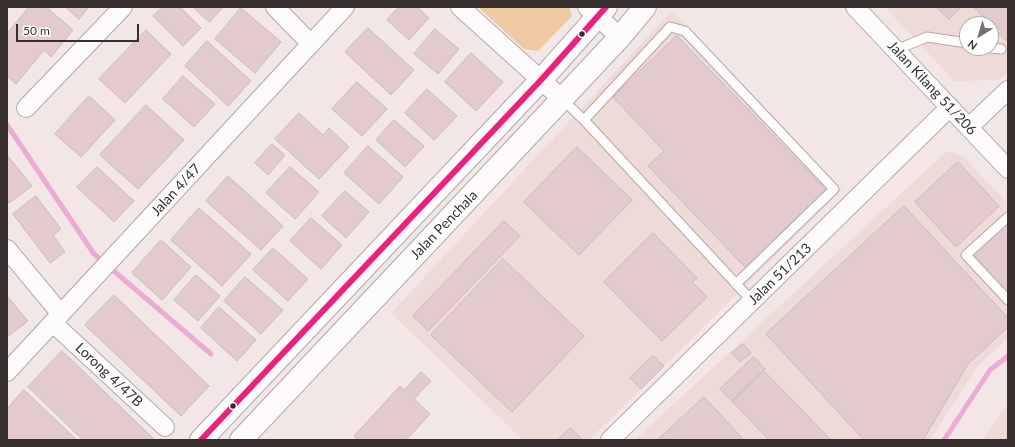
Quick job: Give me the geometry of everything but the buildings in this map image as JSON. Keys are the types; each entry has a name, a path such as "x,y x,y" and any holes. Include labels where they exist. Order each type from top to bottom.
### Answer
{"main road":[{"name":"Jalan Penchala","path":"241,440 620,37 645,7"},
{"name":"Jalan Penchala","path":"201,440 541,80 597,10"},
{"path":"304,331 325,351"}],"street":[{"path":"26,108 123,7"},
{"path":"275,7 311,44"},
{"name":"Jalan 4/47","path":"7,372 345,7"},
{"path":"460,7 562,99"},
{"name":"Jalan Kilang 51/206","path":"855,7 1008,169"},
{"path":"597,10 620,37"},
{"path":"969,127 1008,90"},
{"name":"Jalan 51/213","path":"610,440 950,107"},
{"name":"Lorong 4/47B","path":"7,249 57,318 165,427"}],"lane":[{"path":"584,120 670,27 685,31 834,189 736,284"},
{"path":"896,50 927,36 959,42"},
{"path":"562,99 584,120 752,301"},
{"path":"1008,216 966,255 1008,300"}],"shaded area":[{"path":"478,7 569,7 572,16 538,51 524,49"},
{"path":"885,7 1008,7 1008,71 999,80 954,81"},
{"path":"672,11 842,190 664,366 653,356 631,377 641,389 589,440 583,440 571,428 558,440 523,440 391,313"},
{"path":"947,151 963,156 1008,204 1008,338 977,367 930,440 635,440"},
{"path":"1008,404 1008,440 982,440 993,425"}],"waterway":[{"path":"7,125 94,254 211,354"},
{"path":"944,440 990,370 1008,356"}],"transit line":[{"path":"201,440 541,80 606,7"}]}
